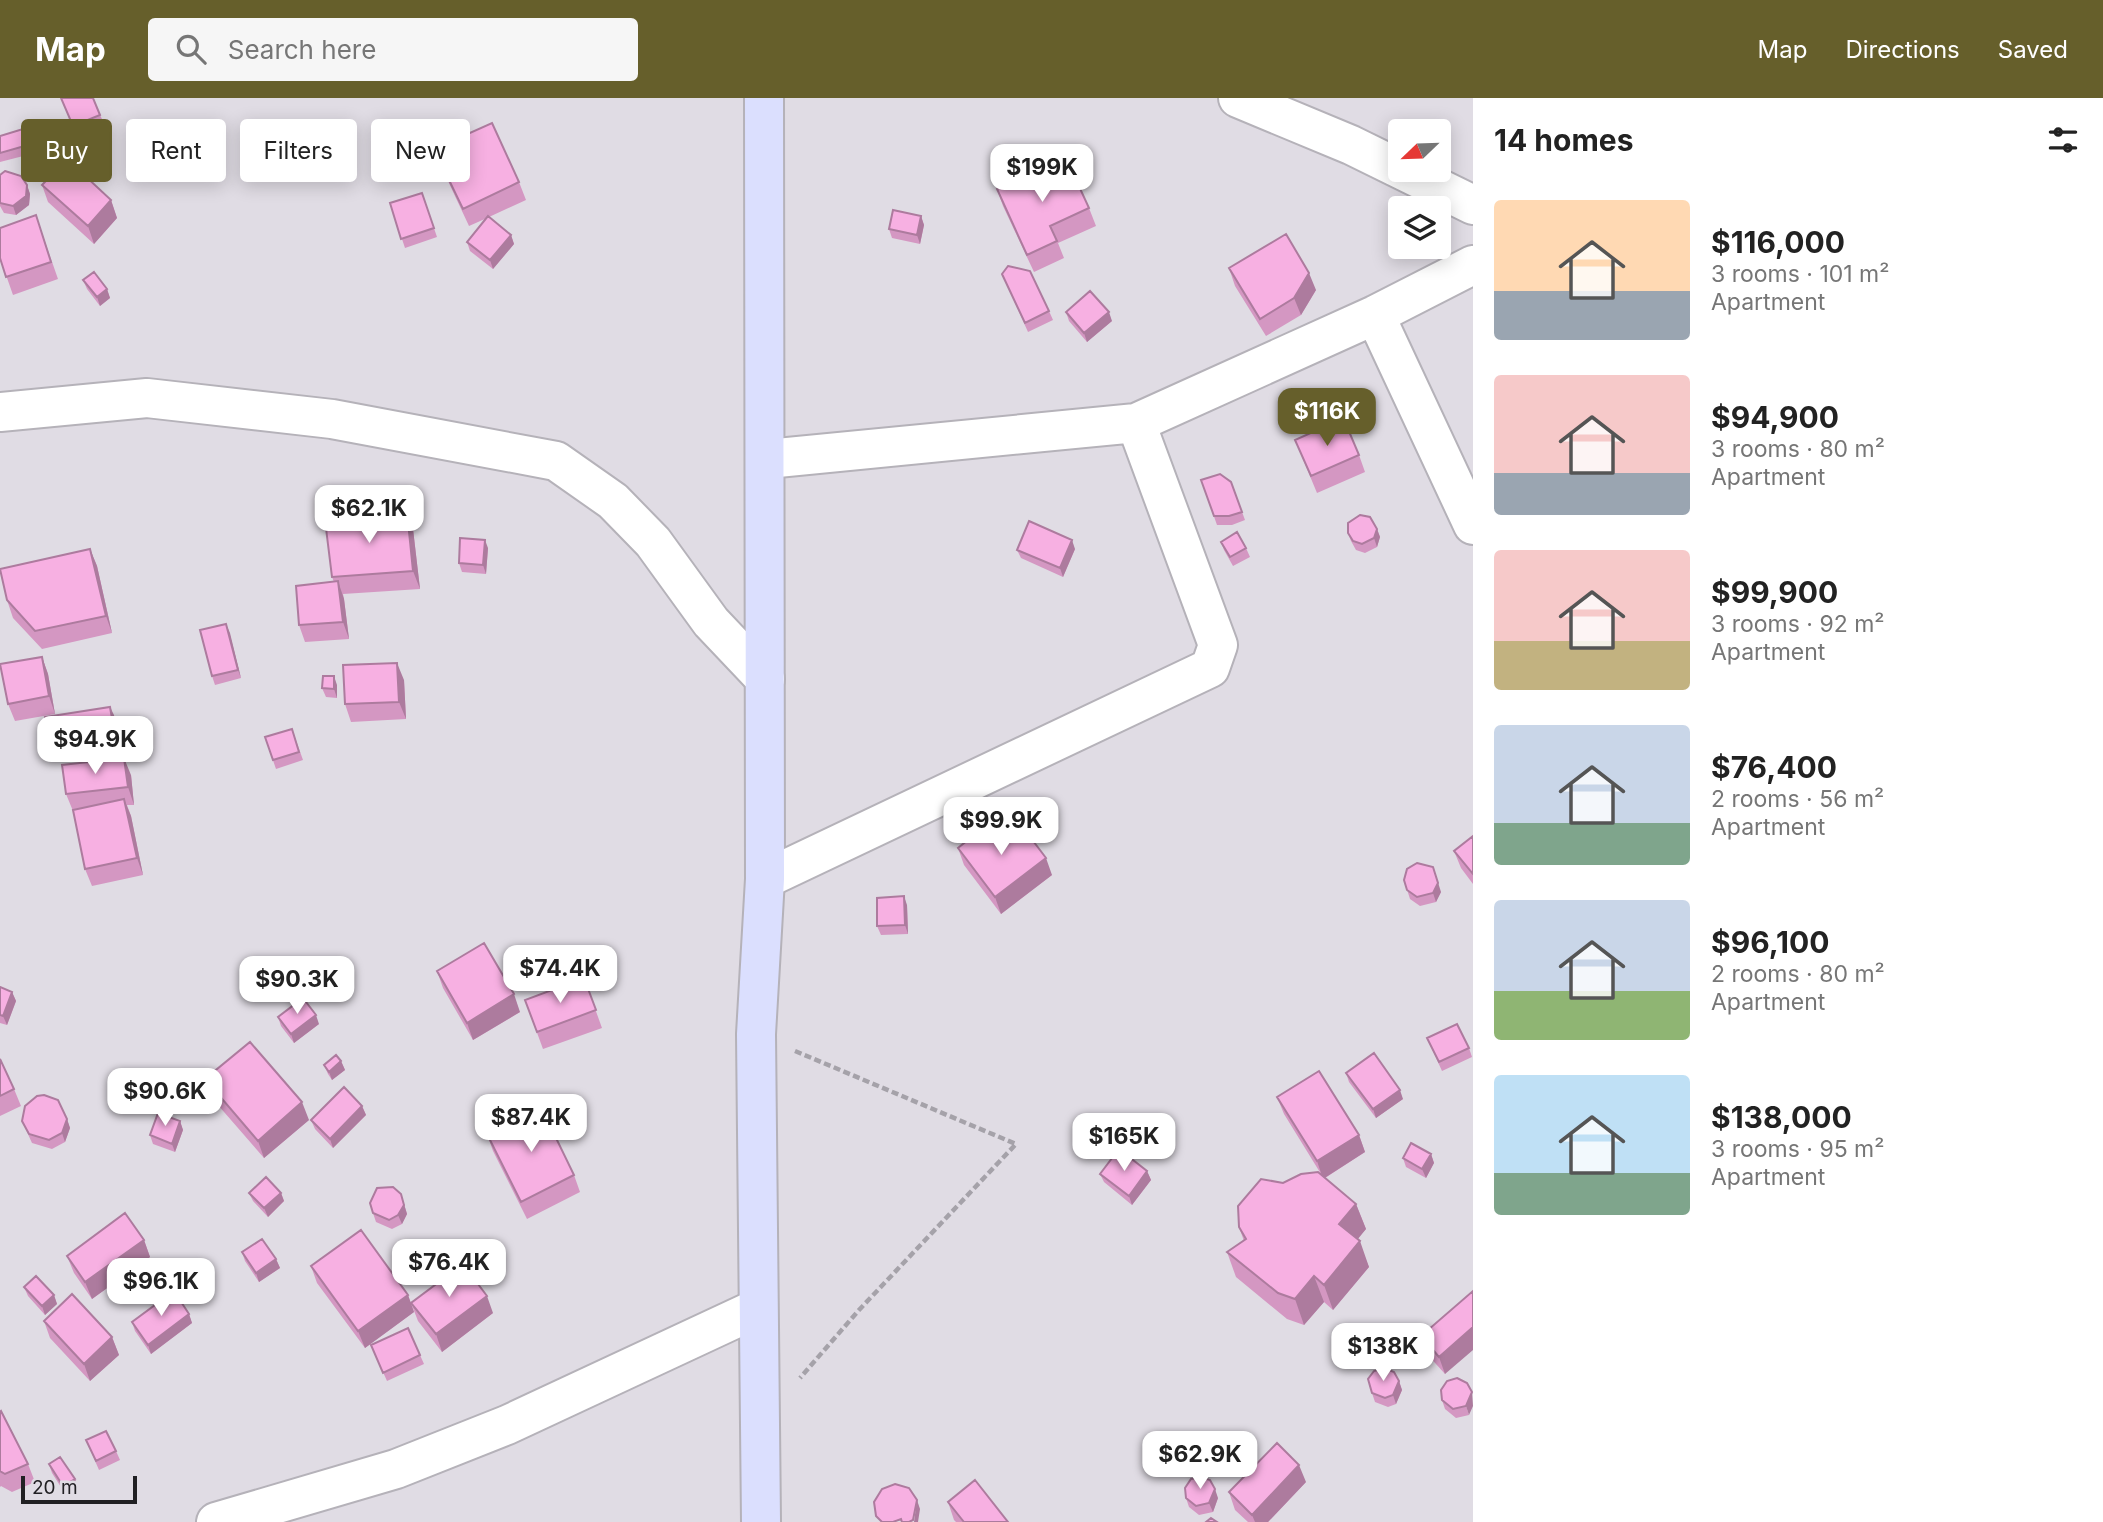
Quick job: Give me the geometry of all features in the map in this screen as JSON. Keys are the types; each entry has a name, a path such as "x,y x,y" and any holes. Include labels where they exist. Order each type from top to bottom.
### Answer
{"street":[{"path":"761,1522 755,1034 765,879 767,458 764,98"},
{"path":"1238,98 1469,197"},
{"path":"767,458 1136,423 1375,315 1473,265"},
{"path":"1375,315 1473,525"},
{"path":"0,412 147,398 332,419 556,461 613,501 645,534 711,622 765,680"},
{"path":"765,879 1210,668 1218,645 1136,423"},
{"path":"216,1522 396,1469 495,1430 758,1308"}],"path":[{"path":"755,1034 1016,1144 859,1310 760,1423"}],"building":[{"path":"61,98 93,98 100,115 90,119 70,119"},
{"path":"492,123 519,182 463,209 450,182 470,182 470,133"},
{"path":"21,130 21,147 0,153 0,136"},
{"path":"1066,158 1089,208 1050,226 1057,241 1027,255 997,189"},
{"path":"5,171 21,176 21,182 27,185 26,196 13,206 0,203 0,175"},
{"path":"45,182 92,182 111,200 88,226 42,185"},
{"path":"422,193 434,228 401,239 390,203"},
{"path":"893,210 921,216 917,235 889,229"},
{"path":"36,215 51,262 6,277 0,258 0,228"},
{"path":"488,216 511,235 490,260 467,242"},
{"path":"1286,234 1309,273 1294,298 1260,319 1229,268"},
{"path":"1008,266 1030,271 1049,311 1025,323 1002,274"},
{"path":"94,272 107,289 97,297 83,280"},
{"path":"1090,291 1109,312 1084,333 1066,312"},
{"path":"1335,422 1348,429 1359,455 1311,476 1295,440"},
{"path":"1220,474 1231,482 1242,512 1229,516 1214,516 1201,480"},
{"path":"407,512 413,571 332,577 325,520"},
{"path":"1360,515 1370,517 1377,529 1374,538 1362,544 1353,541 1348,533 1348,523"},
{"path":"1029,521 1072,540 1060,568 1017,550"},
{"path":"1237,532 1246,548 1230,557 1221,542"},
{"path":"460,538 485,540 483,565 459,563"},
{"path":"90,549 106,616 35,631 7,600 0,569"},
{"path":"338,581 343,622 299,625 296,586"},
{"path":"226,624 238,670 212,676 200,630"},
{"path":"42,657 49,696 8,704 0,664"},
{"path":"397,663 399,702 345,704 343,665"},
{"path":"323,676 334,676 334,689 322,688"},
{"path":"110,707 114,730 48,739 45,717"},
{"path":"292,729 299,752 273,760 265,737"},
{"path":"124,758 128,787 66,794 62,765"},
{"path":"124,799 137,858 85,869 73,810"},
{"path":"994,819 1009,839 1027,833 1046,858 995,897 958,848"},
{"path":"1473,836 1473,874 1454,851"},
{"path":"1417,863 1433,867 1438,883 1433,893 1417,897 1407,890 1404,880 1407,869"},
{"path":"904,896 905,925 877,926 877,898"},
{"path":"484,943 514,994 467,1023 437,971"},
{"path":"584,978 596,1010 537,1032 525,1000"},
{"path":"0,987 12,992 3,1016 0,1015"},
{"path":"303,998 316,1015 291,1034 278,1017"},
{"path":"1457,1024 1469,1048 1439,1062 1427,1038"},
{"path":"250,1042 302,1102 258,1141 205,1079"},
{"path":"1374,1053 1400,1090 1373,1109 1346,1073"},
{"path":"336,1055 341,1061 329,1072 324,1065"},
{"path":"0,1059 14,1089 0,1096"},
{"path":"1319,1071 1359,1135 1317,1161 1277,1097"},
{"path":"344,1087 362,1106 330,1139 311,1120"},
{"path":"44,1095 58,1100 67,1119 62,1133 49,1140 29,1134 22,1121 25,1106 37,1096"},
{"path":"540,1105 574,1175 521,1202 487,1134"},
{"path":"158,1113 180,1121 172,1144 150,1135"},
{"path":"1411,1143 1431,1154 1422,1169 1403,1158"},
{"path":"1119,1149 1147,1171 1129,1196 1100,1174"},
{"path":"1318,1172 1356,1204 1339,1224 1360,1241 1324,1285 1314,1276 1295,1299 1278,1293 1227,1252 1246,1239 1239,1227 1238,1206 1261,1179 1283,1183 1301,1174"},
{"path":"266,1177 281,1193 264,1208 249,1193"},
{"path":"393,1187 401,1194 404,1205 398,1215 389,1220 373,1213 370,1203 377,1188"},
{"path":"125,1213 144,1240 85,1282 67,1256"},
{"path":"361,1230 408,1295 358,1331 311,1266"},
{"path":"262,1239 276,1259 256,1273 242,1252"},
{"path":"463,1264 487,1296 436,1334 411,1303"},
{"path":"36,1276 54,1295 42,1306 24,1287"},
{"path":"174,1291 189,1314 148,1345 132,1322"},
{"path":"1473,1291 1473,1327 1439,1357 1421,1336"},
{"path":"72,1294 112,1337 84,1364 44,1321"},
{"path":"408,1328 420,1355 383,1373 371,1345"},
{"path":"1384,1368 1394,1372 1399,1381 1393,1395 1385,1398 1372,1393 1368,1379 1374,1371"},
{"path":"1457,1378 1467,1383 1472,1392 1466,1406 1453,1409 1442,1400 1441,1390 1447,1381"},
{"path":"1,1411 28,1464 5,1474 0,1471"},
{"path":"106,1431 116,1451 96,1461 86,1440"},
{"path":"1277,1443 1299,1465 1252,1515 1229,1492"},
{"path":"60,1457 75,1479 63,1486 49,1464"},
{"path":"1201,1477 1210,1480 1215,1489 1209,1503 1196,1506 1186,1498 1185,1488 1191,1479"},
{"path":"975,1480 1008,1522 964,1522 948,1502"},
{"path":"895,1484 909,1488 917,1500 913,1520 909,1522 902,1522 901,1519 882,1522 876,1516 874,1502 882,1489"}]}
